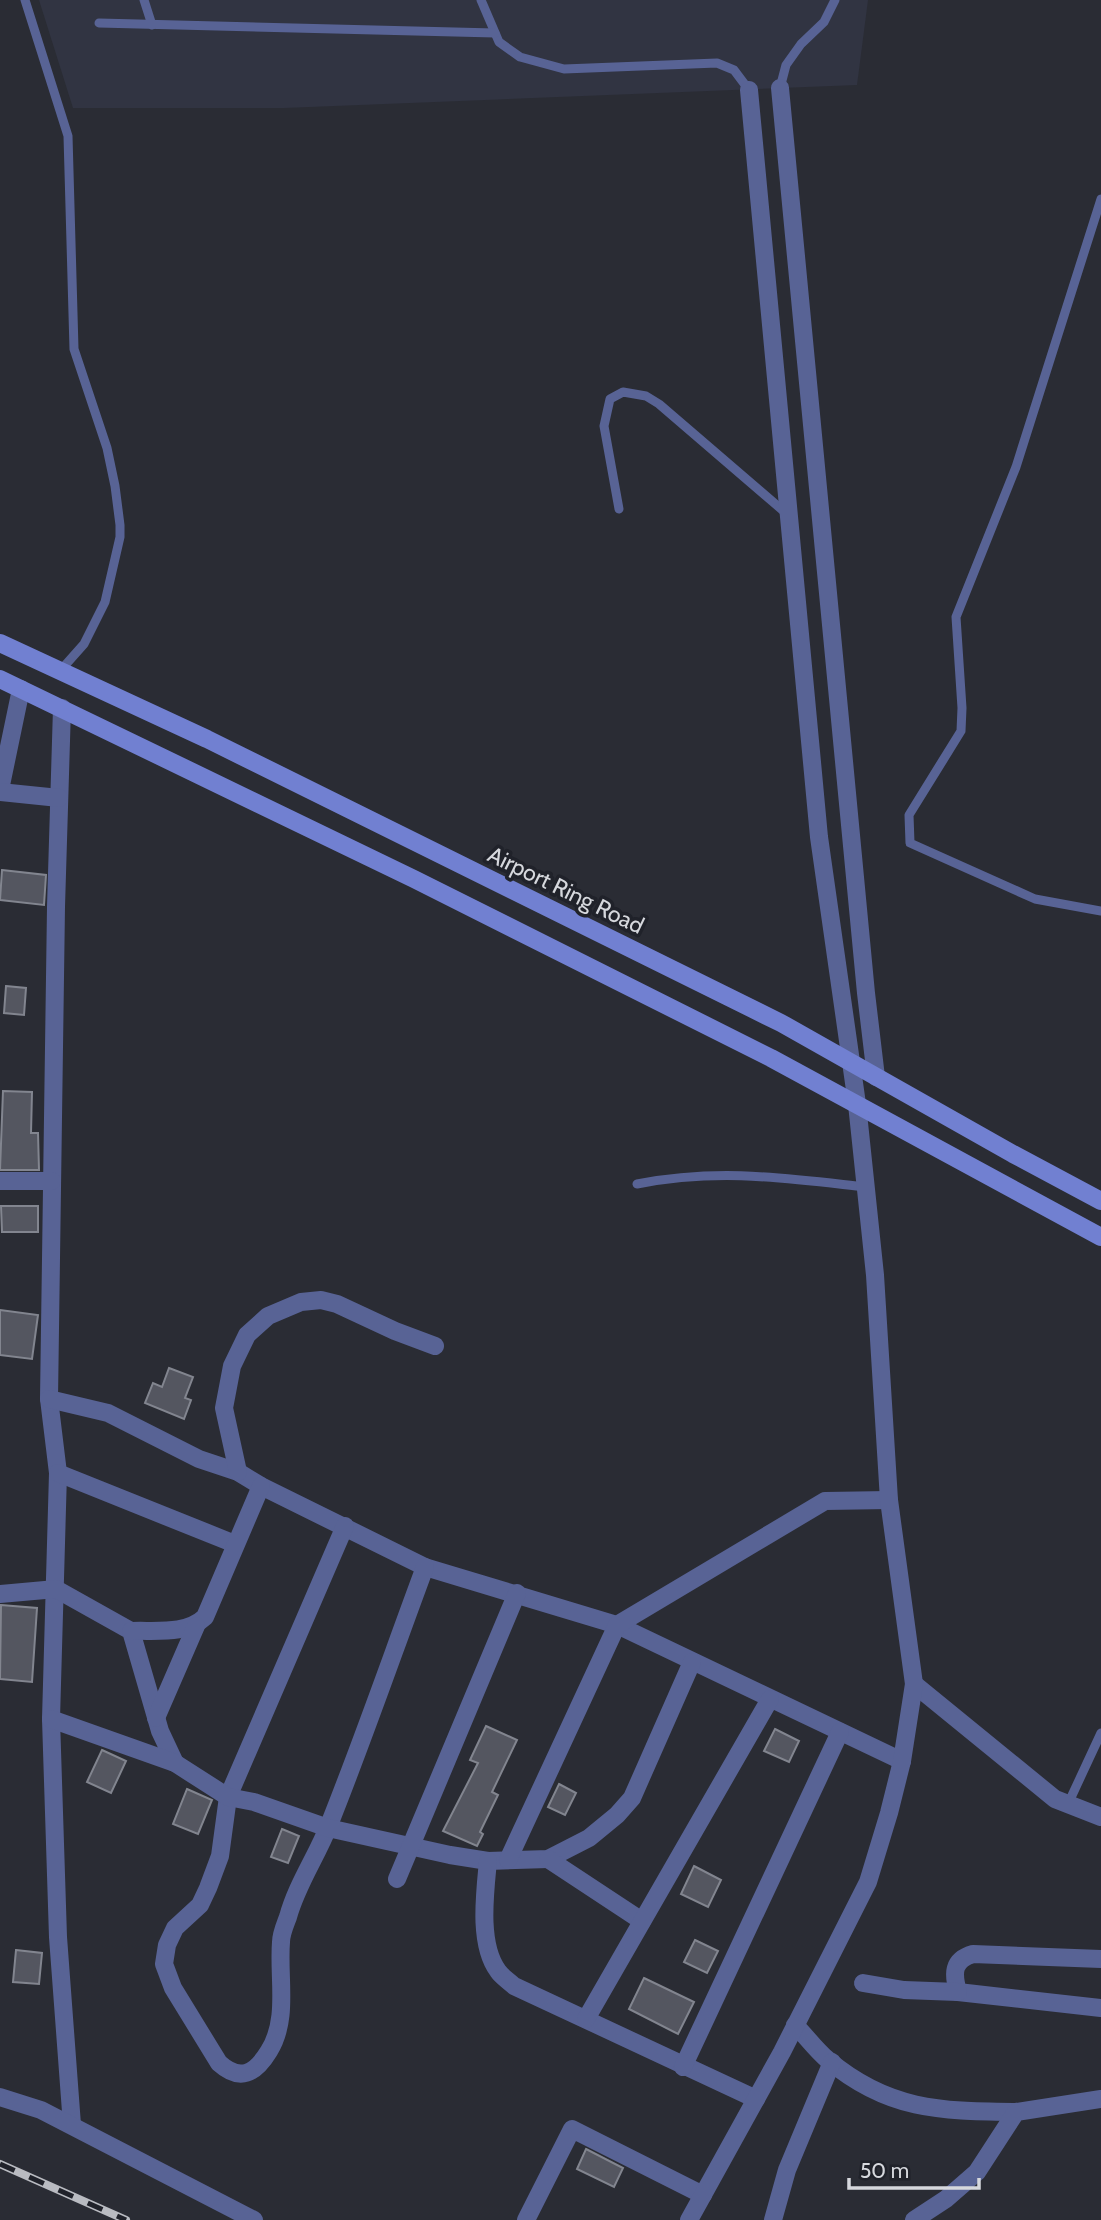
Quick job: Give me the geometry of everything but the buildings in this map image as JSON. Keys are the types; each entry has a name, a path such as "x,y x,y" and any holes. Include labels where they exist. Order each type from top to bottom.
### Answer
{"main road":[{"name":"Airport Ring Road","path":"0,643 207,739 781,1023 1101,1201"},
{"path":"0,679 414,878 857,1104 1101,1237"}],"street":[{"path":"780,88 876,1077"},
{"path":"689,2220 756,2099 868,1882 902,1760 915,1684 889,1500 875,1275 857,1104 818,837 749,90"},
{"path":"21,689 0,791 59,798"},
{"path":"62,708 49,1399 58,1473 51,1719 58,1937 72,2125"},
{"path":"0,1181 52,1181"},
{"path":"238,1472 224,1408 232,1366 247,1335 268,1316 301,1302 321,1300 337,1304 435,1346"},
{"path":"49,1399 108,1413 199,1459 238,1472 425,1567 617,1625 902,1760"},
{"path":"58,1473 235,1544"},
{"path":"156,1718 195,1626 205,1617 215,1598 261,1486"},
{"path":"508,1860 617,1625 825,1501 889,1500"},
{"path":"345,1526 228,1797 220,1856 208,1888 200,1905 175,1928 167,1945 164,1964 173,1988 219,2063 235,2074 253,2070 271,2049 277,2032 282,1996 281,1940 289,1912 328,1828 425,1567"},
{"path":"0,1594 56,1589 131,1631 174,1630 195,1626"},
{"path":"397,1879 517,1593"},
{"path":"131,1631 156,1718 175,1763"},
{"path":"51,1719 175,1763 228,1797 254,1801 328,1828 488,1861 548,1859 589,1838 617,1815 632,1798 692,1662"},
{"path":"915,1684 1055,1799 1101,1817"},
{"path":"586,2019 769,1699"},
{"path":"683,2067 840,1732"},
{"path":"548,1859 642,1921"},
{"path":"488,1861 484,1897 485,1932 490,1958 498,1972 514,1986 756,2099"},
{"path":"958,1992 954,1976 956,1965 960,1959 973,1954 1101,1959"},
{"path":"863,1983 904,1990 958,1992 1101,2008"},
{"path":"795,2025 832,2062 883,2096 921,2107 1016,2112 1101,2099"},
{"path":"773,2220 787,2171 832,2062"},
{"path":"0,2097 41,2110 72,2125 254,2220"},
{"path":"914,2220 946,2199 977,2172 1016,2112"},
{"path":"526,2220 572,2129 703,2195"}],"lane":[{"path":"25,0 68,136 74,349 107,448 116,486 120,525 120,537 105,602 84,643 60,671"},
{"path":"144,0 152,25"},
{"path":"481,0 499,42 520,57 564,69 717,63 734,70 749,90"},
{"path":"780,88 786,65 801,44 824,22 835,0"},
{"path":"99,23 495,33"},
{"path":"1101,199 1016,467 956,617 961,731 909,815 910,843 1035,899 1101,911"},
{"path":"619,509 604,426 610,399 624,391 646,396 659,404 788,516"},
{"path":"637,1184 722,1174 866,1187"},
{"path":"1068,1804 1101,1732"}],"shaded area":[{"path":"39,0 868,0 857,85 284,108 73,108"}],"railway":[{"path":"0,2164 126,2220"}]}
